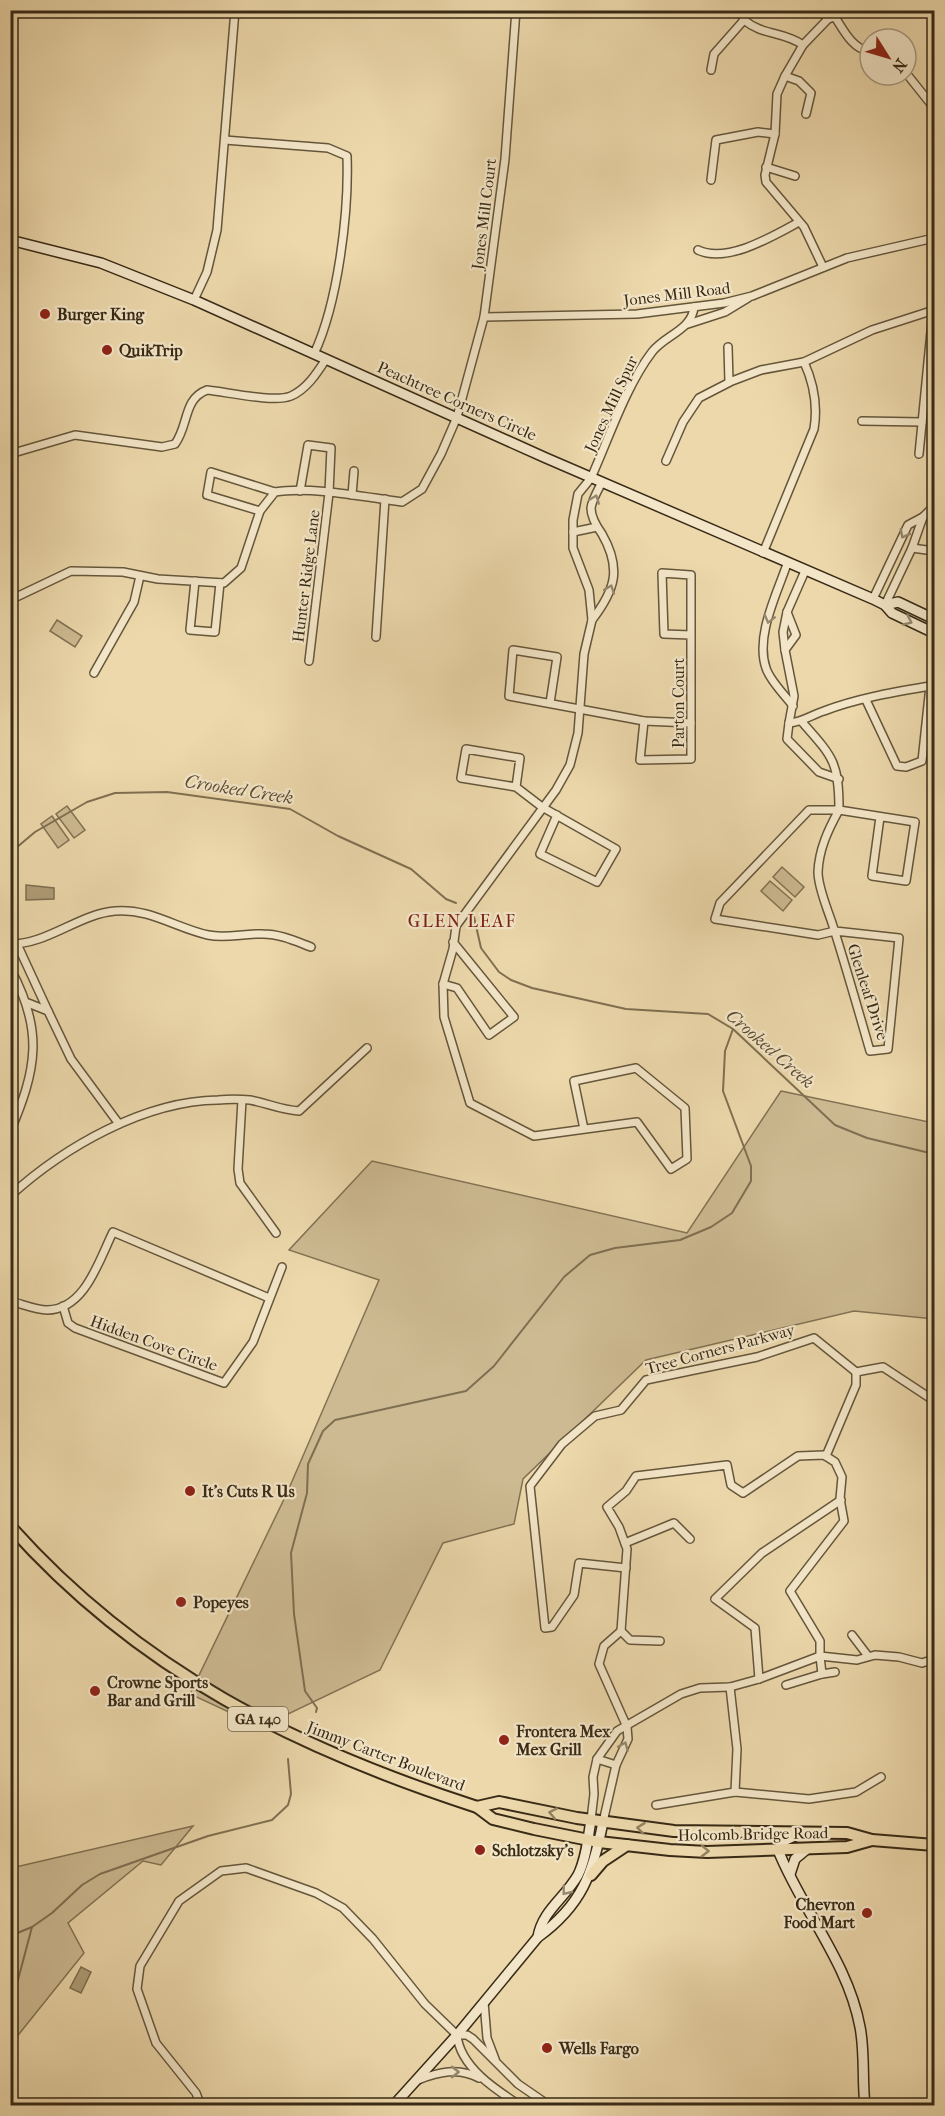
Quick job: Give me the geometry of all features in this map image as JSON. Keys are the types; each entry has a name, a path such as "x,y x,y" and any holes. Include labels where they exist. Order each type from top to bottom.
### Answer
{"main road":[{"name":"Jimmy Carter Boulevard","path":"10,1526 102,1614 149,1652 211,1693 258,1719 349,1761 477,1807 493,1819 599,1842"},
{"name":"Holcomb Bridge Road","path":"477,1807 499,1802 603,1822 704,1833 847,1833 872,1840 934,1845"},
{"name":"Holcomb Bridge Road","path":"599,1842 707,1852 847,1847 872,1840"},
{"path":"591,1875 603,1862 628,1845"}],"street":[{"path":"194,300 207,272 217,230 235,10"},
{"name":"Jones Mill Court","path":"457,417 484,317 505,159 516,10"},
{"path":"739,10 744,20 757,31 790,36 803,45"},
{"path":"820,10 834,16 849,39 858,47"},
{"path":"929,10 934,18"},
{"path":"823,267 799,222 766,182 766,167 775,134 777,94 785,76 803,45 834,16"},
{"path":"711,70 714,54 744,20"},
{"path":"785,76 799,81 811,93 806,114"},
{"path":"917,87 934,108"},
{"path":"711,180 716,140 758,132 775,134"},
{"path":"225,140 328,148 347,156 348,178 337,271 325,331 314,354"},
{"path":"766,167 795,176"},
{"path":"698,250 717,255 759,243 799,222"},
{"name":"Jones Mill Road","path":"484,317 637,315 694,307 752,296 847,258 934,238"},
{"name":"Peachtree Corners Circle","path":"10,240 101,263 194,300 591,478 873,599 885,605 892,613 934,633"},
{"name":"Jones Mill Spur","path":"591,478 649,356 667,337 688,324 725,312 752,296"},
{"path":"688,324 692,319 694,307"},
{"path":"666,461 682,422 699,399 729,382 761,370 804,362 872,330 934,311 919,453"},
{"path":"728,347 729,382"},
{"path":"10,454 75,435 162,447 176,444 182,435 191,401 198,393 207,390 267,397 289,397 312,379 326,359"},
{"path":"763,553 814,429 817,412 814,391 804,362"},
{"name":"Hunter Ridge Lane","path":"260,511 207,495 211,472 275,492 329,493 402,502 422,489 457,417"},
{"path":"862,421 922,422"},
{"name":"Hunter Ridge Lane","path":"300,492 308,445 331,448 329,493 309,661"},
{"path":"352,495 354,471"},
{"path":"584,1129 574,1081 636,1068 685,1108 687,1159 671,1169 637,1122 534,1136 470,1103 444,1017 443,984 456,926 556,790 570,765 581,708 584,654 592,620 589,590 573,548 573,532 578,494 591,478"},
{"path":"592,620 605,602 614,583 614,561 597,527 591,507 602,482"},
{"path":"10,600 71,571 123,572 140,576 224,583 241,568 260,511 275,492"},
{"path":"376,637 385,500"},
{"path":"873,599 908,525 923,517 934,506"},
{"path":"885,605 912,548 923,517"},
{"path":"573,532 597,527"},
{"path":"912,548 934,551"},
{"path":"788,564 769,615 762,650 766,670 794,706"},
{"path":"805,571 787,612 783,632 784,650 794,696 787,739 819,772 839,779"},
{"name":"Parton Court","path":"550,703 557,657 513,650 509,696 644,721 640,760 691,759 692,575 662,573 664,634 691,635"},
{"path":"94,673 134,602 140,576"},
{"path":"195,581 190,630 215,632 220,583"},
{"name":"Peachtree Corners Circle","path":"885,605 898,602 934,619"},
{"path":"784,650 796,636 787,612"},
{"path":"789,723 802,722 824,711 866,700 930,686 921,761 906,767 897,766 866,700"},
{"path":"644,721 691,723"},
{"name":"Glenleaf Drive","path":"802,722 832,756 839,779 838,810 824,838 818,873 835,931 870,1051 888,1049 899,938 835,931 818,935 715,919 720,903 809,810 838,810 915,822 906,881 872,876 880,817"},
{"path":"516,787 520,758 466,749 461,778 516,787 542,807 557,815 616,849 597,882 540,854 557,815"},
{"path":"119,1124 71,1059 14,944 115,911 148,913 210,936 261,933 281,936 311,947"},
{"path":"443,984 457,988 489,1035 514,1017 453,942"},
{"path":"10,968 28,1003 33,1031 33,1063 22,1103 10,1132"},
{"path":"28,1003 48,1011"},
{"path":"10,1196 79,1143 119,1124 185,1103 242,1100 283,1110 299,1111 367,1048"},
{"path":"242,1100 238,1169 240,1183 276,1233"},
{"name":"Hidden Cove Circle","path":"269,1298 114,1232 80,1296 63,1306 68,1323 75,1328 224,1383 253,1342 282,1267"},
{"path":"10,1301 47,1310 63,1306"},
{"name":"Tree Corners Parkway","path":"626,1568 579,1563 574,1595 552,1627 545,1628 530,1486 562,1444 595,1416 621,1410 646,1380 757,1357 814,1338 856,1372"},
{"path":"825,1456 856,1385 856,1372 884,1367 933,1400"},
{"path":"393,2106 457,2035 538,1937 566,1910 591,1875 616,1765 628,1739 627,1727 599,1664 604,1646 621,1631 626,1568 625,1543 607,1507 626,1491 636,1476 727,1465 731,1485 743,1493 798,1456 825,1456 835,1462 842,1477 843,1521 790,1591 820,1641 822,1674"},
{"path":"759,1678 755,1628 715,1599 762,1553 841,1500"},
{"path":"625,1543 674,1523 690,1539"},
{"path":"621,1631 630,1640 660,1641"},
{"path":"852,1635 868,1656"},
{"path":"538,1937 540,1922 578,1875 591,1820 594,1794 593,1776 597,1759 617,1731 681,1694 700,1688 730,1687 820,1656 857,1660 868,1656 900,1657 922,1663 934,1659"},
{"path":"786,1685 835,1672"},
{"path":"730,1687 737,1749 735,1792"},
{"path":"597,1759 616,1765"},
{"path":"656,1805 735,1792 809,1799 856,1792 881,1777"},
{"path":"799,1834 784,1841 778,1850 834,1957 857,2017 860,2028 865,2106"},
{"path":"790,1874 795,1859 807,1849"},
{"path":"201,2106 196,2093 156,2043 137,1989 140,1966 178,1901 221,1871 246,1868 316,1893 343,1908 373,1939 425,2004 457,2035 461,2052 492,2086"},
{"path":"484,2002 487,2038 491,2051 504,2071"},
{"path":"457,2035 467,2034 518,2084 549,2106"},
{"path":"415,2080 432,2074 460,2071 471,2073 521,2106"}],"shaded area":[{"path":"57,620 82,636 75,647 50,631"},
{"path":"67,806 85,830 74,838 56,814"},
{"path":"52,816 69,840 58,848 41,824"},
{"path":"782,867 804,887 795,897 773,877"},
{"path":"770,881 792,900 783,911 761,891"},
{"path":"26,885 54,888 54,899 26,900"},
{"path":"781,1091 934,1123 934,1319 854,1311 646,1360 523,1479 514,1524 443,1543 380,1670 261,1727 190,1694 287,1493 379,1280 289,1250 372,1161 687,1233"},
{"path":"193,1826 161,1865 143,1861 68,1923 84,1953 11,2044 11,1868"},
{"path":"81,1967 91,1972 81,1993 70,1988"}],"waterway":[{"name":"Crooked Creek","path":"10,853 35,832 87,802 115,793 167,792 290,809 338,836 411,869 446,899 456,903"},
{"name":"Crooked Creek","path":"474,917 481,948 499,972 511,980 532,988 626,1009 708,1014 733,1029 835,1125 867,1138 934,1154"},
{"path":"316,1712 317,1708 305,1691 294,1614 291,1553 307,1493 308,1464 323,1431 335,1420 466,1391 494,1366 564,1277 590,1255 615,1248 680,1240 711,1227 732,1213 751,1181 751,1166 723,1091 725,1051 733,1029"},
{"path":"10,1936 32,1927 52,1913 82,1885 100,1874 208,1836 272,1820 288,1805 291,1794 288,1759"},
{"path":"10,2010 32,1927"}],"place":[{"name":"Burger King","path":"45,314"},
{"name":"QuikTrip","path":"107,350"},
{"name":"It's Cuts R Us","path":"190,1491"},
{"name":"Popeyes","path":"181,1602"},
{"name":"Crowne Sports Bar and Grill","path":"95,1691"},
{"name":"Frontera Mex Mex Grill","path":"504,1740"},
{"name":"Schlotzsky's","path":"480,1850"},
{"name":"Chevron Food Mart","path":"867,1913"},
{"name":"Wells Fargo","path":"547,2048"}],"district":[{"name":"GLEN LEAF","path":"462,921"}]}
